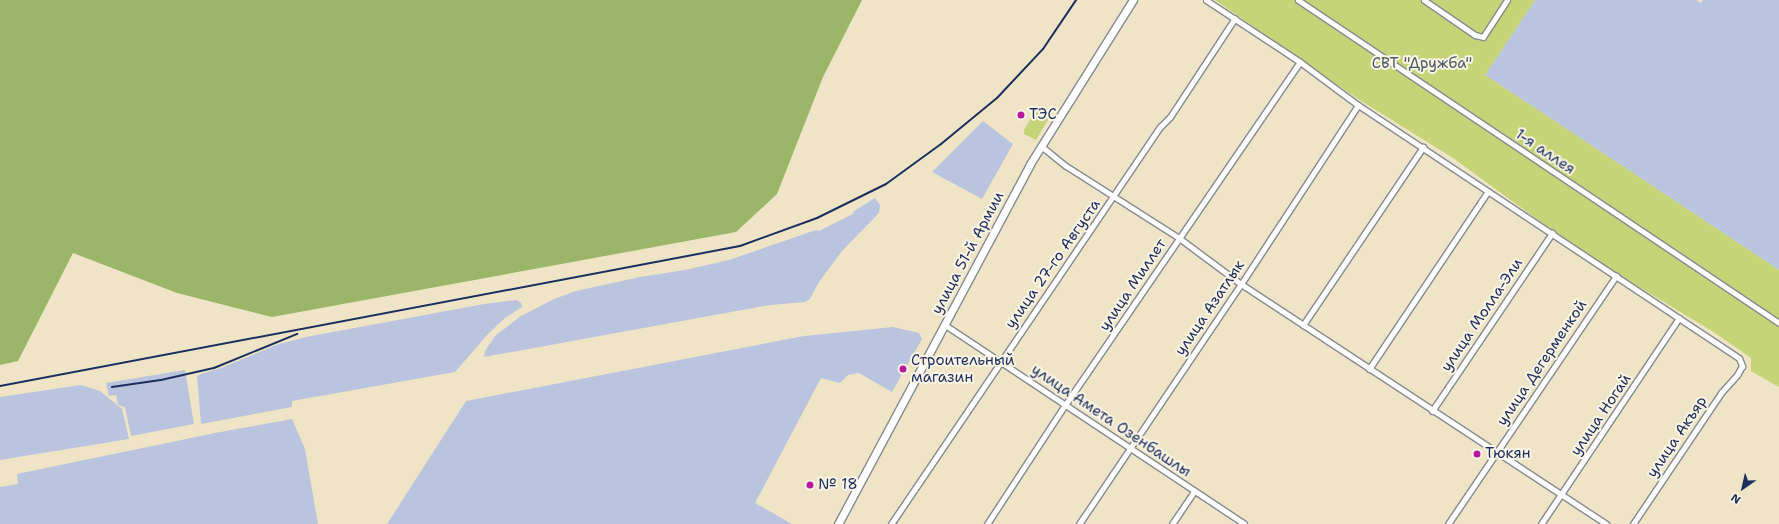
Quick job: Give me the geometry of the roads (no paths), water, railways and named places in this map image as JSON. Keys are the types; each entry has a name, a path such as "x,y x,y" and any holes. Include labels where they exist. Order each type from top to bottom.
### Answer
{"main road":[{"name":"улица 51-й Армии","path":"838,524 1041,146 1133,0"}],"street":[{"path":"1206,0 1300,62 1358,104 1679,318"},
{"name":"1-я аллея","path":"1298,0 1779,323"},
{"path":"1424,0 1475,35 1483,37 1507,0"},
{"name":"улица 27-го Августа","path":"891,524 1160,127 1170,117 1235,18"},
{"name":"улица Миллет","path":"987,524 1065,405 1300,62"},
{"name":"улица Азатлык","path":"1079,524 1241,284 1358,104"},
{"path":"1041,146 1066,166 1179,238 1241,284 1606,524"},
{"path":"1303,325 1423,147"},
{"path":"1368,368 1488,191"},
{"name":"улица Молла-Эли","path":"1432,411 1552,233"},
{"name":"улица Дегерменкой","path":"1448,524 1616,276"},
{"name":"улица Акъяр","path":"1633,524 1721,393 1737,375 1742,366 1739,358 1679,318"},
{"name":"улица Ногай","path":"1541,524 1679,318"},
{"name":"улица Амета Озенбашлы","path":"945,325 1244,524"},
{"path":"1172,524 1194,491"}],"railway":[{"path":"0,386 740,246 817,218 886,184 941,144 997,98 1043,49 1076,0"},
{"path":"112,387 161,380 214,368 297,334"}],"place":[{"name":"ТЭС","path":"1021,115"},
{"name":"Строительный магазин","path":"903,369"},
{"name":"Тюкян","path":"1477,454"},
{"name":"№ 18","path":"810,485"}],"park label":[{"name":"СВТ \"Дружба\"","path":"1422,64"}]}
